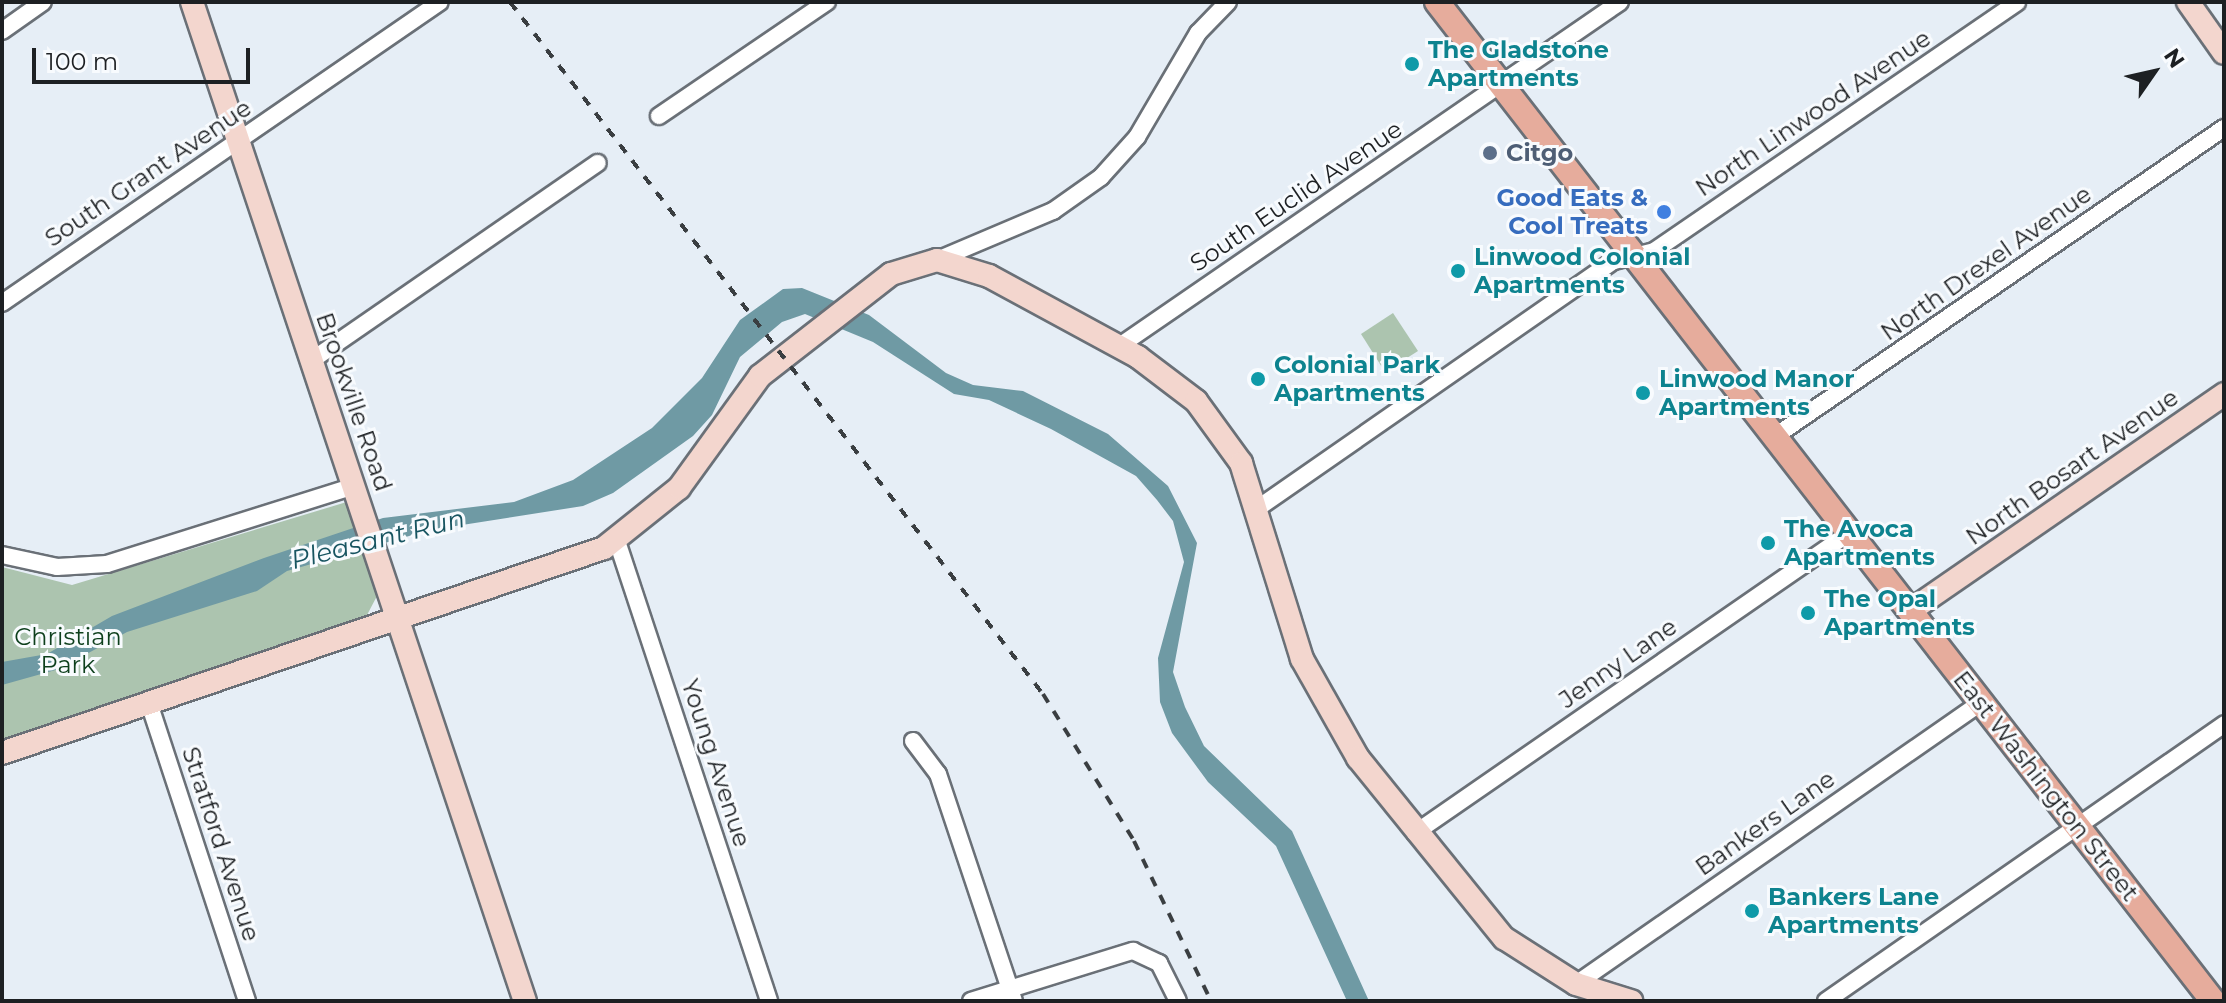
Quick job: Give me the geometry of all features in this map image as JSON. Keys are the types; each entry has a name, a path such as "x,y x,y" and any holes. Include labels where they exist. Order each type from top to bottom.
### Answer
{"main road":[{"name":"East Washington Street","path":"1437,2 2213,1001"}],"street":[{"path":"2,31 43,2"},
{"name":"Brookville Road","path":"192,2 401,620 525,1001"},
{"name":"South Grant Avenue","path":"2,303 440,2"},
{"path":"659,116 827,2"},
{"path":"2,753 401,620 617,541 679,488 752,385 803,338 904,266 937,260 1053,211 1101,177 1137,137 1198,33 1228,2"},
{"name":"South Euclid Avenue","path":"1118,347 1620,2"},
{"name":"North Linwood Avenue","path":"1258,508 1633,255 1654,251 2017,2"},
{"path":"2188,2 2224,53"},
{"name":"North Drexel Avenue","path":"1774,437 2224,128"},
{"path":"312,360 598,163"},
{"path":"937,260 989,276 1118,347 1176,382 1216,423 1258,508 1284,609 1313,683 1415,833 1494,929 1576,984 1631,1001"},
{"name":"North Bosart Avenue","path":"1910,611 2224,394"},
{"path":"2,555 57,567 114,563 354,486"},
{"name":"Jenny Lane","path":"1415,833 1849,533"},
{"name":"Young Avenue","path":"617,541 769,1001"},
{"name":"Bankers Lane","path":"1576,984 1981,702"},
{"name":"Stratford Avenue","path":"149,703 247,1001"},
{"path":"1826,1001 2224,724"},
{"path":"913,741 938,774 1012,994"},
{"path":"971,1001 1012,994 1133,951 1159,963 1178,1001"}],"green space":[{"path":"1393,313 1418,351 1385,372 1361,334"},
{"name":"Christian Park","path":"350,501 377,596 367,615 2,745 2,567 72,585"}],"water":[{"name":"Pleasant Run","path":"802,288 869,315 946,373 973,385 1023,391 1108,434 1168,486 1197,543 1173,672 1185,707 1204,746 1292,831 1369,1001 1347,1001 1276,846 1208,782 1172,733 1160,702 1158,658 1184,562 1173,521 1157,500 1136,476 1051,429 989,400 954,394 873,342 805,314 782,322 740,357 712,415 693,436 613,493 583,506 430,530 287,571 257,591 127,632 59,669 2,685 2,662 47,654 112,616 264,558 383,518 514,502 573,480 652,428 702,378 740,320 783,289"}],"railway":[{"path":"510,2 1043,694 1134,841 1211,1001"}],"place":[{"name":"The Gladstone Apartments","path":"1412,64"},
{"name":"Citgo","path":"1490,153"},
{"name":"Good Eats & Cool Treats","path":"1664,212"},
{"name":"Linwood Colonial Apartments","path":"1458,271"},
{"name":"Colonial Park Apartments","path":"1258,379"},
{"name":"Linwood Manor Apartments","path":"1643,393"},
{"name":"The Avoca Apartments","path":"1768,543"},
{"name":"The Opal Apartments","path":"1808,613"},
{"name":"Bankers Lane Apartments","path":"1752,911"}]}
